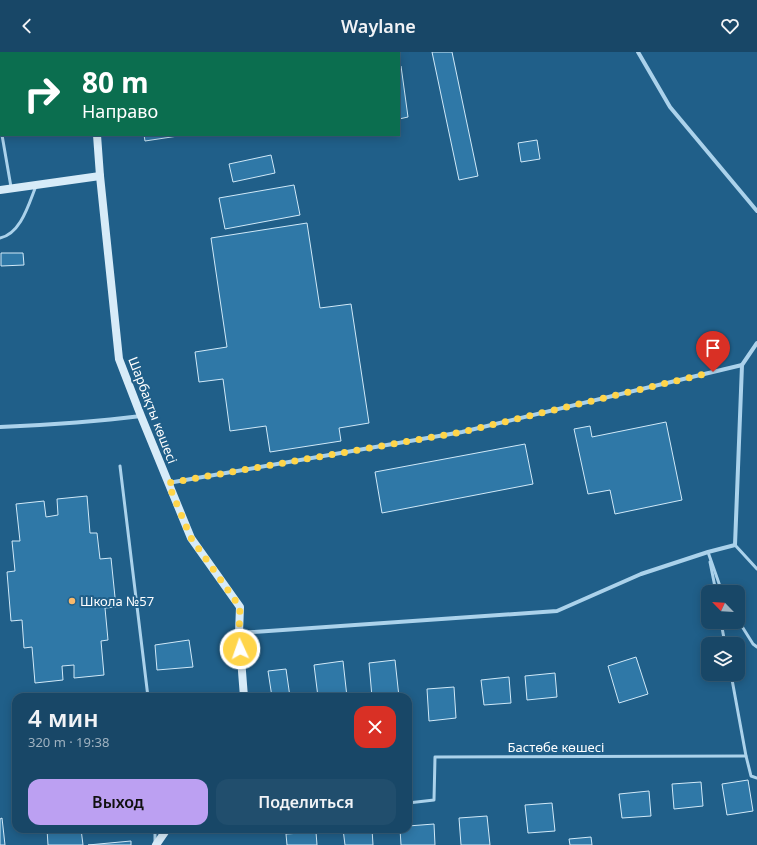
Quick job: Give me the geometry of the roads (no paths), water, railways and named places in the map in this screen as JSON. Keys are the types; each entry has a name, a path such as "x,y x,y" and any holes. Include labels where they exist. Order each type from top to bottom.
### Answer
{"street":[{"path":"638,52 670,107 757,211"},
{"name":"Шарбақты көшесі","path":"97,136 119,358 191,538 240,607 239,633 244,693"},
{"path":"0,190 100,176"},
{"path":"239,633 557,611 641,574 708,552 735,545 742,365 757,343"},
{"path":"168,483 462,432 742,365"},
{"path":"0,427 91,422 141,416"},
{"path":"156,845 164,833"}],"lane":[{"path":"2,136 11,189"},
{"path":"0,238 6,237 19,225 36,185"},
{"path":"120,466 148,693"},
{"path":"735,545 757,569"},
{"path":"708,552 715,585"},
{"path":"708,552 720,585"},
{"path":"744,629 753,644 757,647"},
{"path":"732,681 751,776 757,778"},
{"name":"Бастөбе көшесі","path":"412,803 434,800 435,757 746,756"},
{"path":"155,833 156,845"}],"place":[{"name":"Школа №57","path":"72,601"}]}
